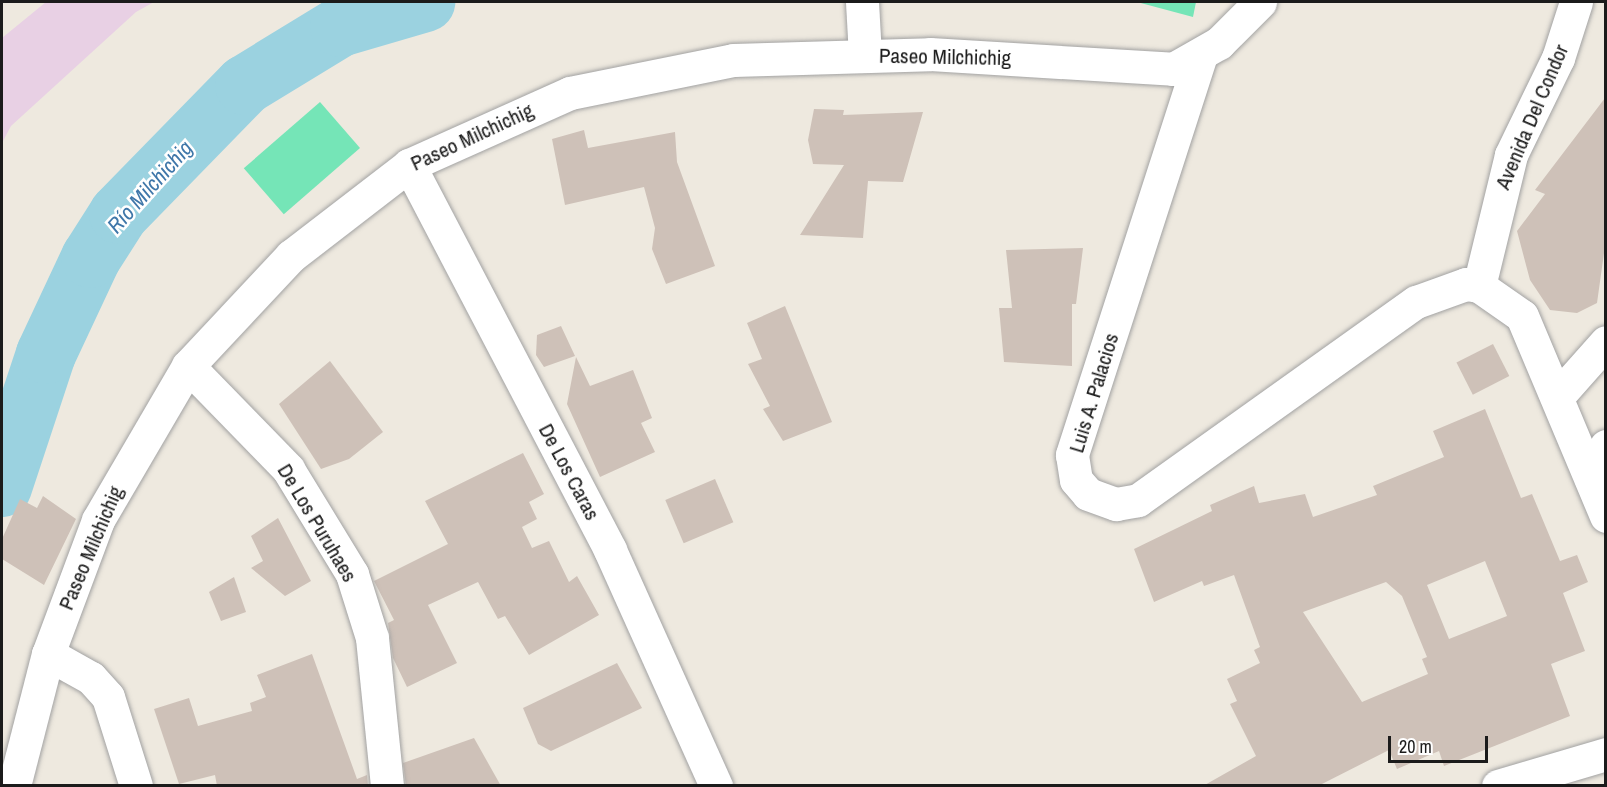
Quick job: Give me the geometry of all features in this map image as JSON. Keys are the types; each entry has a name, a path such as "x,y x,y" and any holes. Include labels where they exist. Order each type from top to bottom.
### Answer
{"street":[{"path":"862,2 865,56"},
{"name":"Paseo Milchichig","path":"14,786 48,654 106,502 188,366 291,256 409,165 477,130 570,93 733,60 865,56 1014,57 1161,69 1200,58 1260,2"},
{"name":"Avenida Del Condor","path":"1479,286 1511,155 1558,58 1576,2"},
{"name":"Luis A. Palacios","path":"1200,58 1072,455 1076,480 1088,494 1116,504 1138,500 1416,302 1466,284 1479,286"},
{"name":"De Los Caras","path":"409,165 610,550 716,786"},
{"path":"1479,286 1522,316 1558,396 1605,516"},
{"path":"1558,396 1605,342"},
{"name":"De Los Puruhaes","path":"188,366 288,469 352,574 372,638 387,786"},
{"path":"1591,479 1605,446"},
{"path":"48,654 92,678 108,697 136,786"},
{"path":"1498,786 1605,754"}],"shaded area":[{"path":"46,2 154,2 136,12 11,126 2,143 2,38"}],"green space":[{"path":"1137,2 1196,2 1193,17"},
{"path":"320,102 360,148 284,214 244,168"}],"building":[{"path":"1605,98 1605,246 1597,303 1577,313 1550,310 1530,280 1517,231 1545,194 1535,190"},
{"path":"814,109 844,110 843,115 923,112 903,182 868,181 863,238 800,235 844,165 813,164 808,140"},
{"path":"584,130 588,148 675,132 677,162 715,266 666,284 652,249 655,228 644,187 565,205 552,139"},
{"path":"1083,248 1076,304 1072,304 1072,366 1004,362 999,308 1012,308 1006,250"},
{"path":"785,306 832,422 783,441 763,409 770,406 748,364 762,359 747,323"},
{"path":"561,326 575,356 544,367 536,355 537,335"},
{"path":"1493,344 1509,376 1473,395 1456,363"},
{"path":"576,357 590,386 633,370 652,418 641,423 655,452 600,477 567,404"},
{"path":"330,361 383,432 349,459 321,469 279,404"},
{"path":"1485,409 1521,498 1532,494 1560,561 1577,555 1588,582 1563,593 1585,651 1551,664 1570,716 1444,766 1439,751 1397,769 1389,750 1318,786 1203,786 1256,756 1230,704 1237,701 1227,679 1260,663 1254,650 1260,647 1234,575 1204,586 1202,581 1154,602 1134,549 1212,511 1210,505 1254,486 1259,503 1305,494 1313,517 1377,495 1373,486 1444,457 1433,431","holes":["1485,561 1507,616 1449,639 1427,585","1386,582 1402,596 1427,657 1422,659 1428,674 1362,702 1303,612"]},
{"path":"523,453 544,494 529,502 537,519 522,527 532,548 549,541 569,582 577,576 599,615 529,655 505,616 498,619 478,582 428,605 457,663 407,687 393,658 388,623 394,620 374,581 448,544 425,501"},
{"path":"715,479 733,522 684,543 665,500"},
{"path":"43,496 76,519 44,585 2,559 2,539 20,499 37,508"},
{"path":"278,518 311,581 285,596 251,568 263,561 251,536"},
{"path":"234,577 246,612 221,621 209,592"},
{"path":"312,654 357,779 367,775 368,786 217,786 215,775 179,784 154,709 189,698 198,726 252,711 250,703 266,697 257,675"},
{"path":"617,663 642,708 551,751 538,744 523,708"},
{"path":"474,738 501,786 406,786 403,763"}],"waterway":[{"name":"Río Milchichig","path":"2,487 46,354 91,258 119,214 245,85 340,27 425,2"}]}
